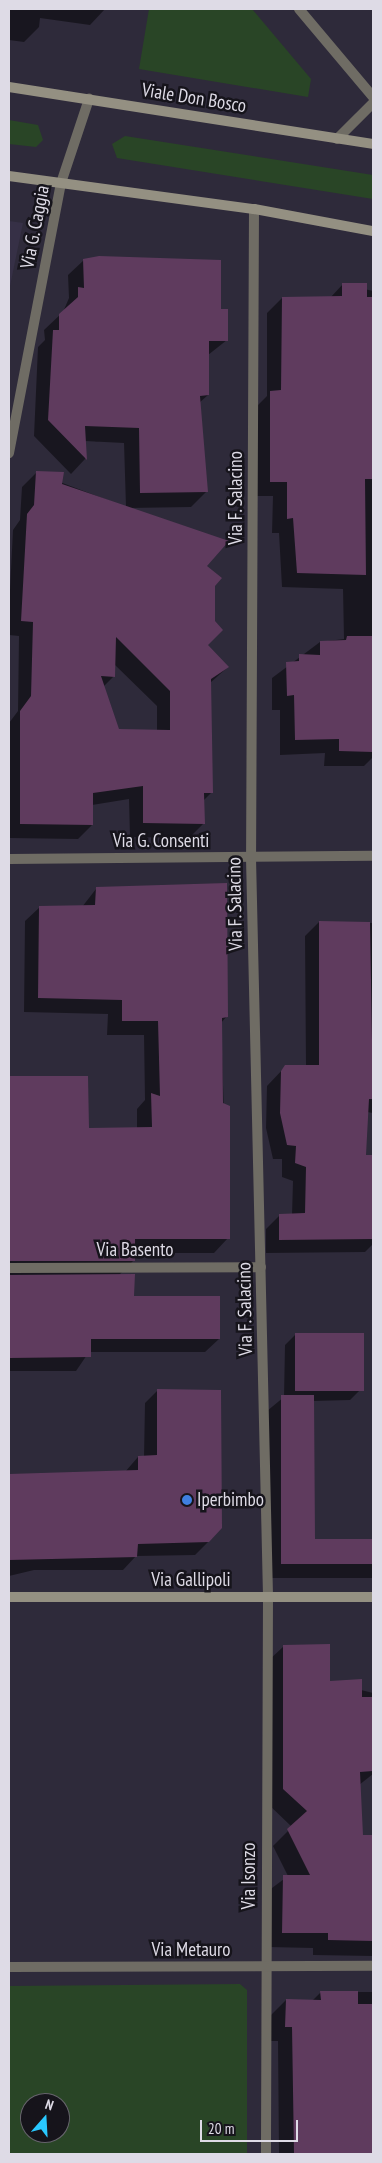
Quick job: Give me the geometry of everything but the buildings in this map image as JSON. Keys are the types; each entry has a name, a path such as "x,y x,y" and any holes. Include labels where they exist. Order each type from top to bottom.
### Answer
{"street":[{"path":"299,9 373,97"},
{"name":"Viale Don Bosco","path":"9,87 373,144"},
{"name":"Via G. Caggia","path":"9,453 61,184 89,99"},
{"path":"337,139 373,103"},
{"path":"9,176 254,210 373,231"},
{"name":"Via F. Salacino","path":"254,210 251,858 268,1597"},
{"name":"Via G. Consenti","path":"9,859 373,856"},
{"name":"Via Basento","path":"9,1268 261,1267"},
{"name":"Via Gallipoli","path":"9,1597 373,1598"},
{"name":"Via Isonzo","path":"266,2154 268,1597"},
{"name":"Via Metauro","path":"9,1967 266,1968 373,1966"}],"shaded area":[{"path":"9,221 23,223 9,291"}],"green space":[{"path":"149,9 252,9 311,79 308,97 139,69"},
{"path":"9,120 38,125 43,140 36,147 9,144"},
{"path":"125,136 373,175 373,199 117,158 112,144"},
{"path":"240,1984 247,1990 247,2154 9,2154 9,1986"}],"place":[{"name":"Iperbimbo","path":"187,1500"}]}
